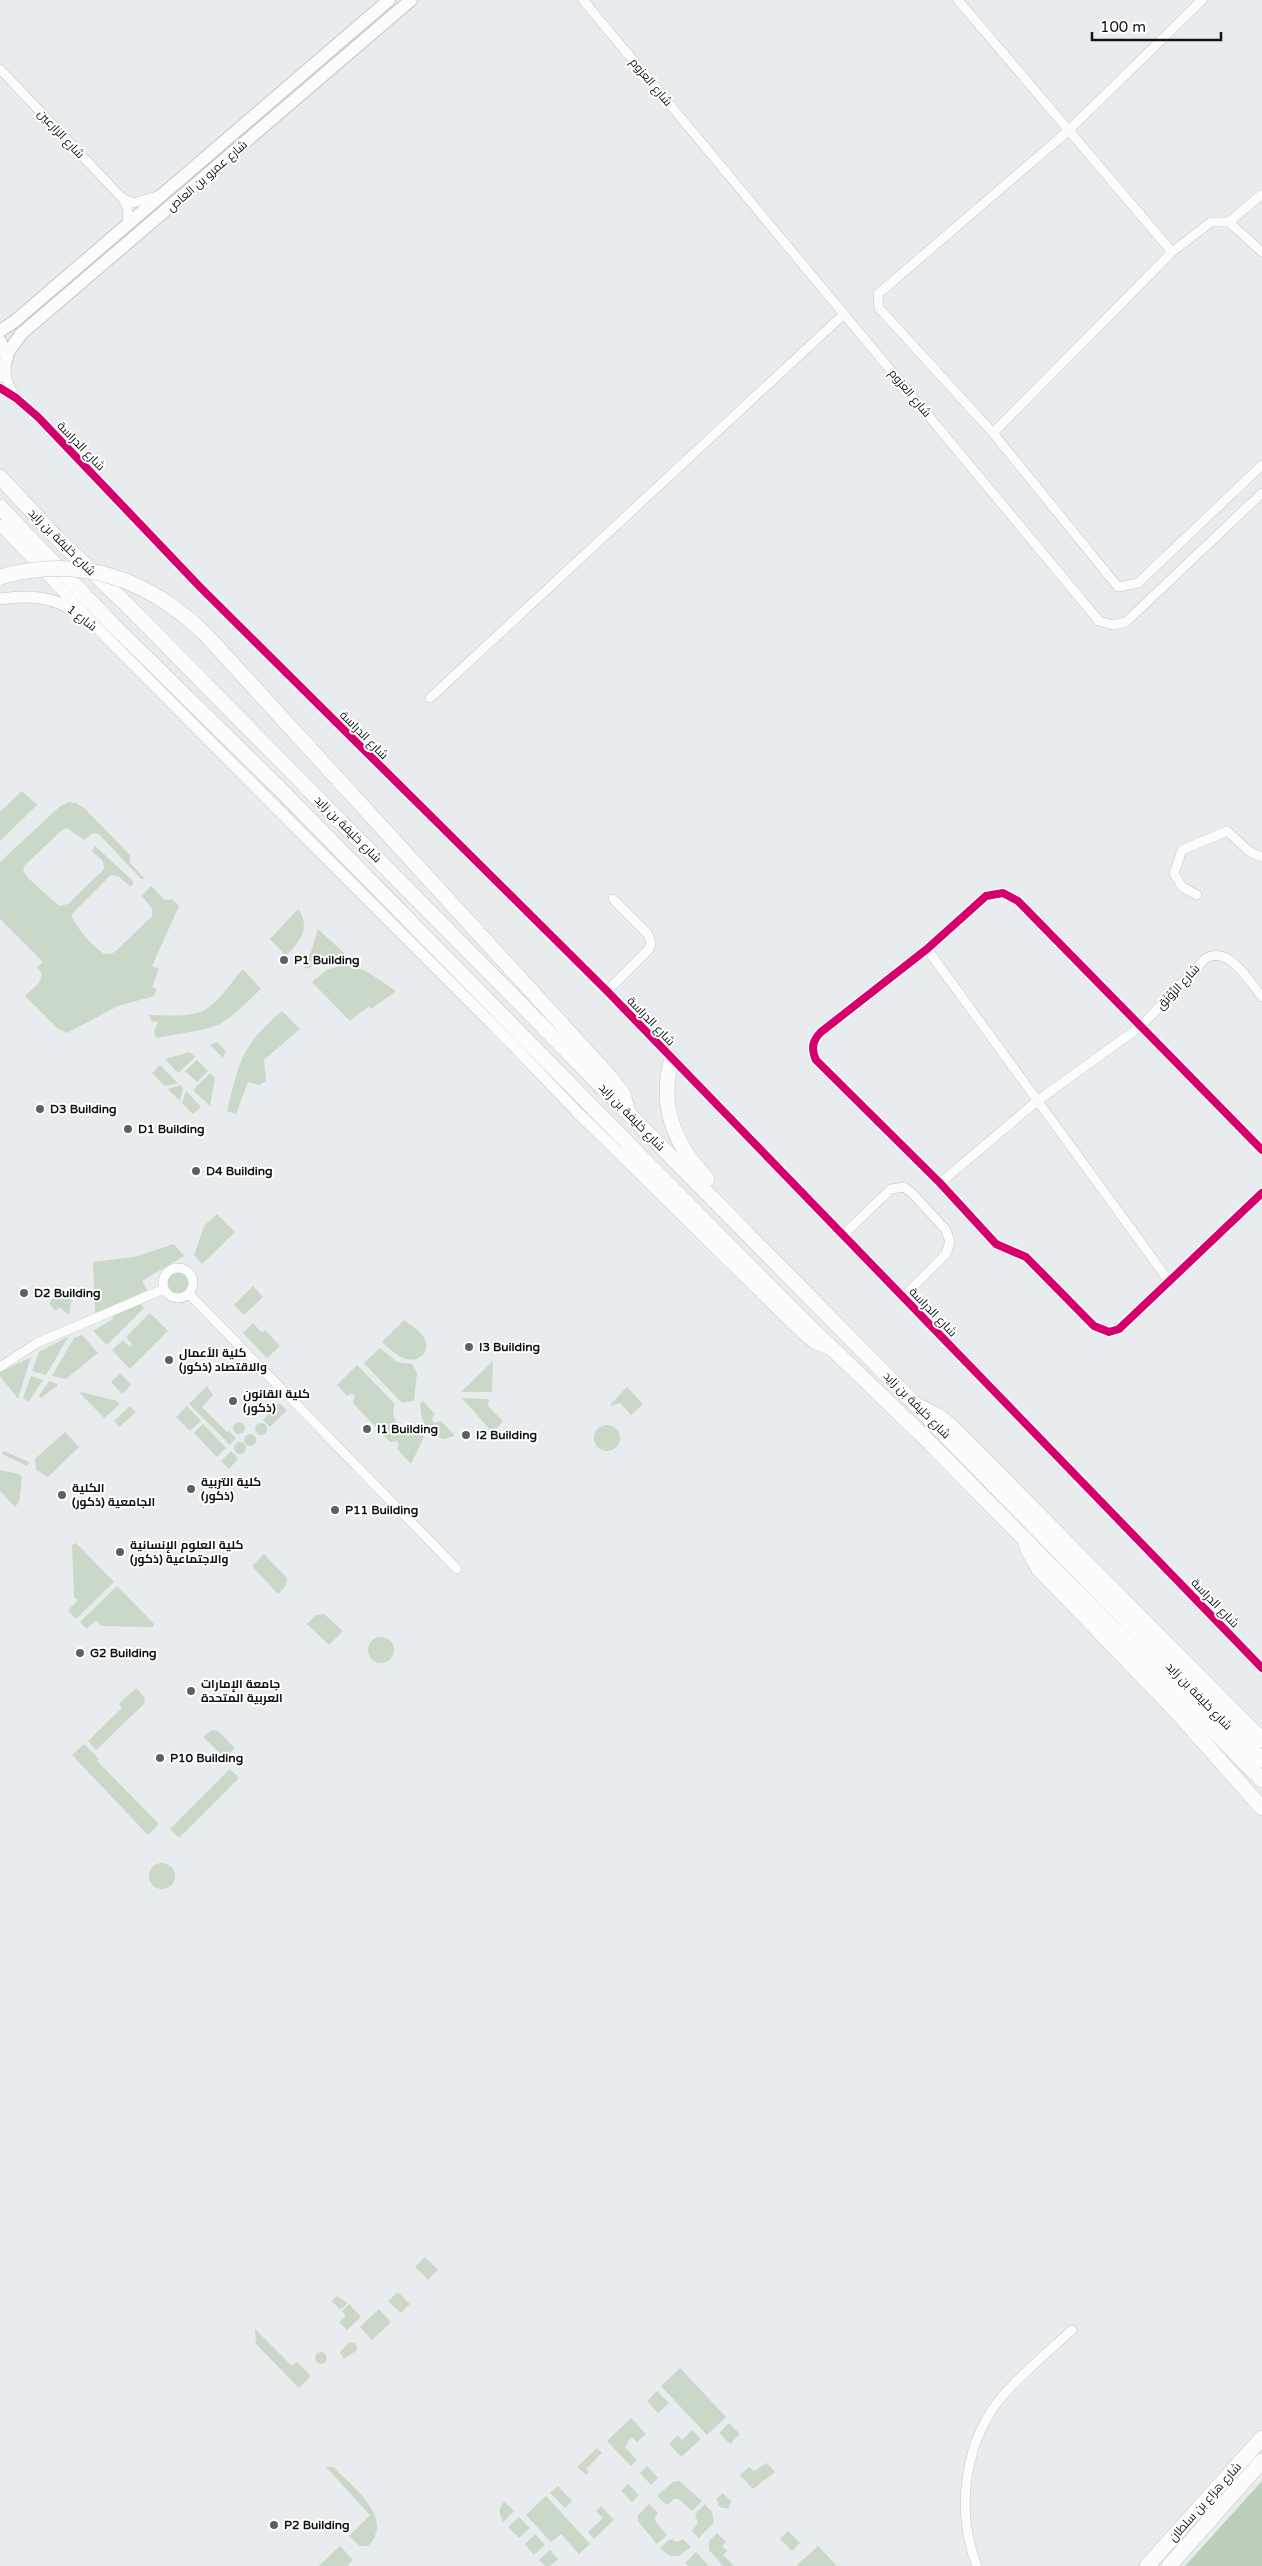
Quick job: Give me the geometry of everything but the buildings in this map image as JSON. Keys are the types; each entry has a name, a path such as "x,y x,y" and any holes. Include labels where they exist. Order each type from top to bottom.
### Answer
{"main road":[{"name":"شارع عمرو بن العاص","path":"0,331 127,226 390,0"},
{"name":"شارع عمرو بن العاص","path":"4,366 21,334 412,0"},
{"path":"0,342 4,366"},
{"name":"شارع خليفة بن زايد","path":"2,476 54,536 127,605 628,1112 1262,1760"},
{"name":"شارع خليفة بن زايد","path":"0,507 113,625 284,792 834,1351 1025,1539 1262,1780"},
{"path":"0,577 50,567 100,573 159,596 191,620 610,1077 623,1094 628,1112"},
{"path":"672,1059 668,1072 668,1103 680,1146 696,1168 738,1213 741,1222 740,1228"},
{"path":"917,1406 938,1416 951,1426 1262,1740"},
{"path":"1025,1539 1039,1569 1176,1711 1262,1808"},
{"name":"شارع هزاع بن سلطان","path":"1147,2566 1262,2438"},
{"name":"شارع هزاع بن سلطان","path":"1169,2566 1262,2461"}],"street":[{"name":"شارع العزوم","path":"583,0 1095,616 1106,624 1120,625 1126,622 1262,493"},
{"path":"958,0 1172,252"},
{"path":"1202,0 1068,131 878,294 879,308 993,433 1118,587 1138,583 1262,465"},
{"name":"شارع الزارعين","path":"0,69 122,198"},
{"path":"122,198 130,203 136,203 163,194"},
{"path":"993,433 1172,252 1211,222 1230,222 1262,194"},
{"path":"122,198 128,210 127,226"},
{"path":"1230,222 1262,252"},
{"path":"430,698 844,314"},
{"path":"4,366 9,386 16,398"},
{"path":"0,388 16,398"},
{"name":"شارع الدراسة","path":"16,398 66,446 200,587 607,991 1262,1668"},
{"path":"0,525 105,636 637,1172 808,1339 821,1347 834,1351"},
{"name":"شارع 1","path":"0,599 26,597 60,602 105,636"},
{"path":"1197,895 1182,886 1174,873 1182,850 1227,831 1250,852 1262,857"},
{"path":"1262,1150 1008,894 997,892 986,896 927,949 821,1032 812,1048 816,1060 940,1183 997,1246 1023,1255 1094,1326 1103,1331 1119,1329 1262,1193"},
{"path":"607,991 649,949 651,942 648,934 613,899"},
{"path":"927,949 1169,1280"},
{"name":"شارع الرَّوْنَق","path":"1141,1026 1202,961 1210,956 1220,955 1229,959 1262,997"},
{"path":"940,1183 1037,1101 1141,1026"},
{"name":"شارع الدراسة","path":"843,1235 890,1189 904,1187 912,1192 946,1230 950,1242 946,1254 903,1297"},
{"path":"174,1268 182,1268 189,1272 193,1279 193,1287 189,1294 181,1298 173,1297 164,1289 163,1281 167,1273 174,1268"},
{"path":"0,1367 37,1343 164,1289"},
{"path":"189,1294 457,1568"},
{"path":"977,2566 968,2534 965,2499 969,2465 978,2437 990,2414 1005,2393 1072,2330"}],"green space":[{"path":"22,791 37,805 0,841 0,812"},
{"path":"68,802 76,803 84,808 130,855 130,863 145,879 141,879 99,834 93,833 84,840 67,828 62,830 25,865 23,870 27,877 59,906 68,904 104,869 103,861 92,851 95,846 133,881 133,885 130,886 118,876 111,875 72,914 79,929 99,951 105,954 115,952 152,916 152,909 142,896 151,886 165,900 172,899 179,906 152,966 159,969 152,987 157,989 154,996 118,1006 67,1033 58,1029 25,996 39,983 42,974 37,967 43,962 0,919 0,862 59,807"},
{"path":"298,909 304,922 304,929 299,940 286,956 270,939"},
{"path":"318,929 345,954 324,959 307,969 301,965 311,952"},
{"path":"347,965 366,971 396,991 371,1009 369,1006 350,1021 312,982 328,969"},
{"path":"243,969 261,989 233,1015 220,1024 206,1029 156,1038 154,1032 158,1022 151,1021 149,1015 185,1015 204,1010 216,1001"},
{"path":"282,1011 300,1029 264,1060 266,1081 259,1085 248,1082 236,1114 227,1111 235,1079 244,1055 258,1034"},
{"path":"217,1042 226,1051 223,1058 210,1045"},
{"path":"190,1052 195,1057 178,1073 165,1059"},
{"path":"197,1060 208,1071 197,1082 185,1071"},
{"path":"160,1065 178,1083 165,1086 152,1073"},
{"path":"210,1073 215,1078 210,1106 193,1090"},
{"path":"180,1085 183,1088 180,1101 168,1089"},
{"path":"186,1091 201,1107 193,1114 182,1103"},
{"path":"217,1214 235,1232 202,1264 194,1255 204,1226"},
{"path":"174,1244 184,1256 142,1281 147,1290 95,1314 93,1262 134,1257"},
{"path":"178,1273 185,1276 188,1283 185,1290 178,1293 171,1290 168,1283 171,1276"},
{"path":"59,1286 72,1297 69,1315 59,1307 56,1311 49,1304"},
{"path":"253,1286 263,1297 244,1315 234,1305"},
{"path":"140,1303 144,1308 107,1345 93,1331 113,1319 112,1316"},
{"path":"150,1313 168,1331 130,1369 112,1350 123,1340 130,1347 132,1344 126,1337"},
{"path":"404,1320 421,1333 426,1342 425,1352 414,1360 408,1360 397,1355 382,1342"},
{"path":"253,1323 262,1333 265,1330 280,1346 267,1358 243,1333"},
{"path":"82,1335 98,1353 66,1379 52,1376 74,1338"},
{"path":"69,1336 46,1375 32,1371 39,1352"},
{"path":"380,1348 397,1362 412,1364 417,1373 414,1401 402,1403 364,1363"},
{"path":"31,1357 18,1399 0,1376 0,1372"},
{"path":"493,1361 492,1392 461,1392"},
{"path":"357,1365 395,1404 394,1415 397,1423 405,1428 416,1428 424,1437 411,1464 397,1449 399,1444 397,1441 390,1442 353,1403 355,1395 350,1394 347,1396 337,1385"},
{"path":"120,1373 131,1385 122,1394 111,1382"},
{"path":"31,1376 43,1380 29,1402 23,1398"},
{"path":"49,1381 57,1384 57,1386 41,1398 39,1396"},
{"path":"207,1386 213,1395 202,1407 227,1432 229,1431 236,1438 230,1445 189,1404"},
{"path":"627,1387 643,1404 631,1415 620,1403 610,1405"},
{"path":"78,1391 117,1401 120,1404 104,1418"},
{"path":"462,1398 489,1399 488,1406 503,1421 493,1433"},
{"path":"423,1401 435,1414 432,1419 434,1423 441,1421 455,1436 443,1439 431,1434 422,1419 420,1404"},
{"path":"279,1403 287,1410 270,1427 263,1420"},
{"path":"130,1406 136,1412 119,1427 114,1421"},
{"path":"187,1406 201,1421 190,1431 176,1417"},
{"path":"239,1422 245,1428 239,1434 233,1428"},
{"path":"261,1423 267,1429 261,1435 255,1429"},
{"path":"203,1424 226,1448 217,1457 194,1433"},
{"path":"607,1425 616,1429 620,1438 616,1447 607,1451 598,1447 594,1438 598,1429"},
{"path":"65,1432 79,1447 48,1477 36,1470 35,1459"},
{"path":"250,1434 256,1440 250,1446 244,1440"},
{"path":"240,1442 246,1448 240,1454 234,1448"},
{"path":"4,1451 29,1462 27,1466 2,1454"},
{"path":"231,1451 238,1459 229,1469 221,1461"},
{"path":"0,1470 19,1474 22,1477 19,1502 15,1507 0,1491"},
{"path":"76,1543 114,1582 76,1619 68,1610 78,1600 74,1597 72,1545"},
{"path":"264,1554 287,1578 286,1586 278,1594 252,1566"},
{"path":"117,1586 154,1624 153,1627 101,1626 96,1620 87,1629 80,1622"},
{"path":"324,1614 343,1631 329,1645 307,1624 316,1615"},
{"path":"381,1637 390,1641 394,1650 390,1659 381,1663 372,1659 368,1650 372,1641"},
{"path":"136,1688 145,1698 144,1704 96,1750 88,1741 122,1708 119,1704"},
{"path":"212,1730 218,1731 235,1748 225,1758 203,1737"},
{"path":"84,1744 99,1759 97,1761 159,1824 148,1835 72,1755"},
{"path":"230,1769 239,1778 179,1838 170,1829"},
{"path":"162,1863 171,1867 175,1876 171,1885 162,1889 153,1885 149,1876 153,1867"},
{"path":"425,2257 438,2270 428,2280 415,2267"},
{"path":"398,2292 410,2304 401,2313 388,2301"},
{"path":"337,2296 348,2303 340,2310 332,2301"},
{"path":"349,2304 361,2317 347,2330 339,2322 346,2316 342,2311"},
{"path":"379,2309 391,2322 372,2340 360,2327"},
{"path":"255,2329 292,2366 297,2362 311,2376 299,2388 256,2344"},
{"path":"349,2342 356,2344 357,2350 344,2359 340,2352"},
{"path":"323,2352 326,2353 326,2363 319,2364 316,2363 315,2356 316,2353"},
{"path":"680,2368 726,2417 707,2435 661,2386"},
{"path":"657,2391 669,2403 658,2413 647,2401"},
{"path":"631,2418 646,2434 637,2442 632,2437 627,2442 628,2444 625,2447 637,2460 631,2466 607,2441"},
{"path":"729,2423 740,2434 730,2444 719,2433"},
{"path":"692,2430 701,2439 681,2457 669,2444 678,2435 682,2440"},
{"path":"597,2448 602,2453 586,2469 589,2472 586,2475 577,2467"},
{"path":"767,2463 775,2472 753,2489 740,2475 749,2467 754,2471"},
{"path":"647,2466 658,2478 651,2485 640,2473"},
{"path":"326,2467 333,2467 350,2483 368,2503 374,2514 377,2525 375,2535 368,2546 360,2546 349,2536 370,2515"},
{"path":"679,2481 702,2501 692,2511 679,2499 674,2499 667,2505 657,2496 673,2482"},
{"path":"1262,2481 1262,2566 1185,2566"},
{"path":"628,2484 639,2495 632,2502 621,2491"},
{"path":"558,2486 572,2501 565,2508 550,2493"},
{"path":"723,2493 732,2502 728,2506 731,2508 722,2508 717,2504 719,2503 716,2499"},
{"path":"546,2496 590,2544 579,2554 561,2534 551,2542 526,2515"},
{"path":"504,2501 514,2511 503,2522 499,2511"},
{"path":"649,2504 658,2513 655,2517 656,2522 667,2535 657,2544 638,2521 638,2515"},
{"path":"705,2504 712,2512 714,2522 699,2538 692,2531 698,2523 695,2514"},
{"path":"601,2506 614,2520 594,2539 588,2532 603,2518 596,2511"},
{"path":"519,2517 530,2528 519,2538 508,2527"},
{"path":"788,2531 800,2543 792,2551 780,2539"},
{"path":"717,2533 726,2542 722,2546 727,2551 723,2555 734,2566 723,2566 709,2550 709,2541"},
{"path":"535,2534 545,2545 534,2555 525,2544"},
{"path":"670,2539 677,2542 683,2539 691,2547 679,2556 670,2556 660,2548"},
{"path":"340,2546 353,2560 347,2566 319,2566"},
{"path":"818,2546 837,2566 796,2566"},
{"path":"550,2550 558,2559 550,2566 545,2566 539,2560"},
{"path":"696,2552 709,2566 688,2566 685,2563"}],"cycle path":[{"path":"0,388 16,398 38,417 200,587 607,991 1262,1668"},
{"path":"1262,1150 1018,901 1003,893 986,896 927,949 821,1032 813,1045 816,1060 940,1183 996,1244 1026,1257 1094,1326 1109,1332 1119,1329 1262,1193"}],"place":[{"name":"P1 Building","path":"284,960"},
{"name":"D3 Building","path":"40,1109"},
{"name":"D1 Building","path":"128,1129"},
{"name":"D4 Building","path":"196,1171"},
{"name":"D2 Building","path":"24,1293"},
{"name":"I3 Building","path":"469,1347"},
{"name":"كلية الأعمال والاقتصاد (ذكور)","path":"169,1360"},
{"name":"كلية القانون (ذكور)","path":"233,1401"},
{"name":"I1 Building","path":"367,1429"},
{"name":"I2 Building","path":"466,1435"},
{"name":"كلية التربية (ذكور)","path":"191,1489"},
{"name":"الكلية الجامعية (ذكور)","path":"62,1495"},
{"name":"P11 Building","path":"335,1510"},
{"name":"كلية العلوم الإنسانية والاجتماعية (ذكور)","path":"120,1552"},
{"name":"G2 Building","path":"80,1653"},
{"name":"جامعة الإمارات العربية المتحدة","path":"191,1691"},
{"name":"P10 Building","path":"160,1758"},
{"name":"P2 Building","path":"274,2525"}]}
